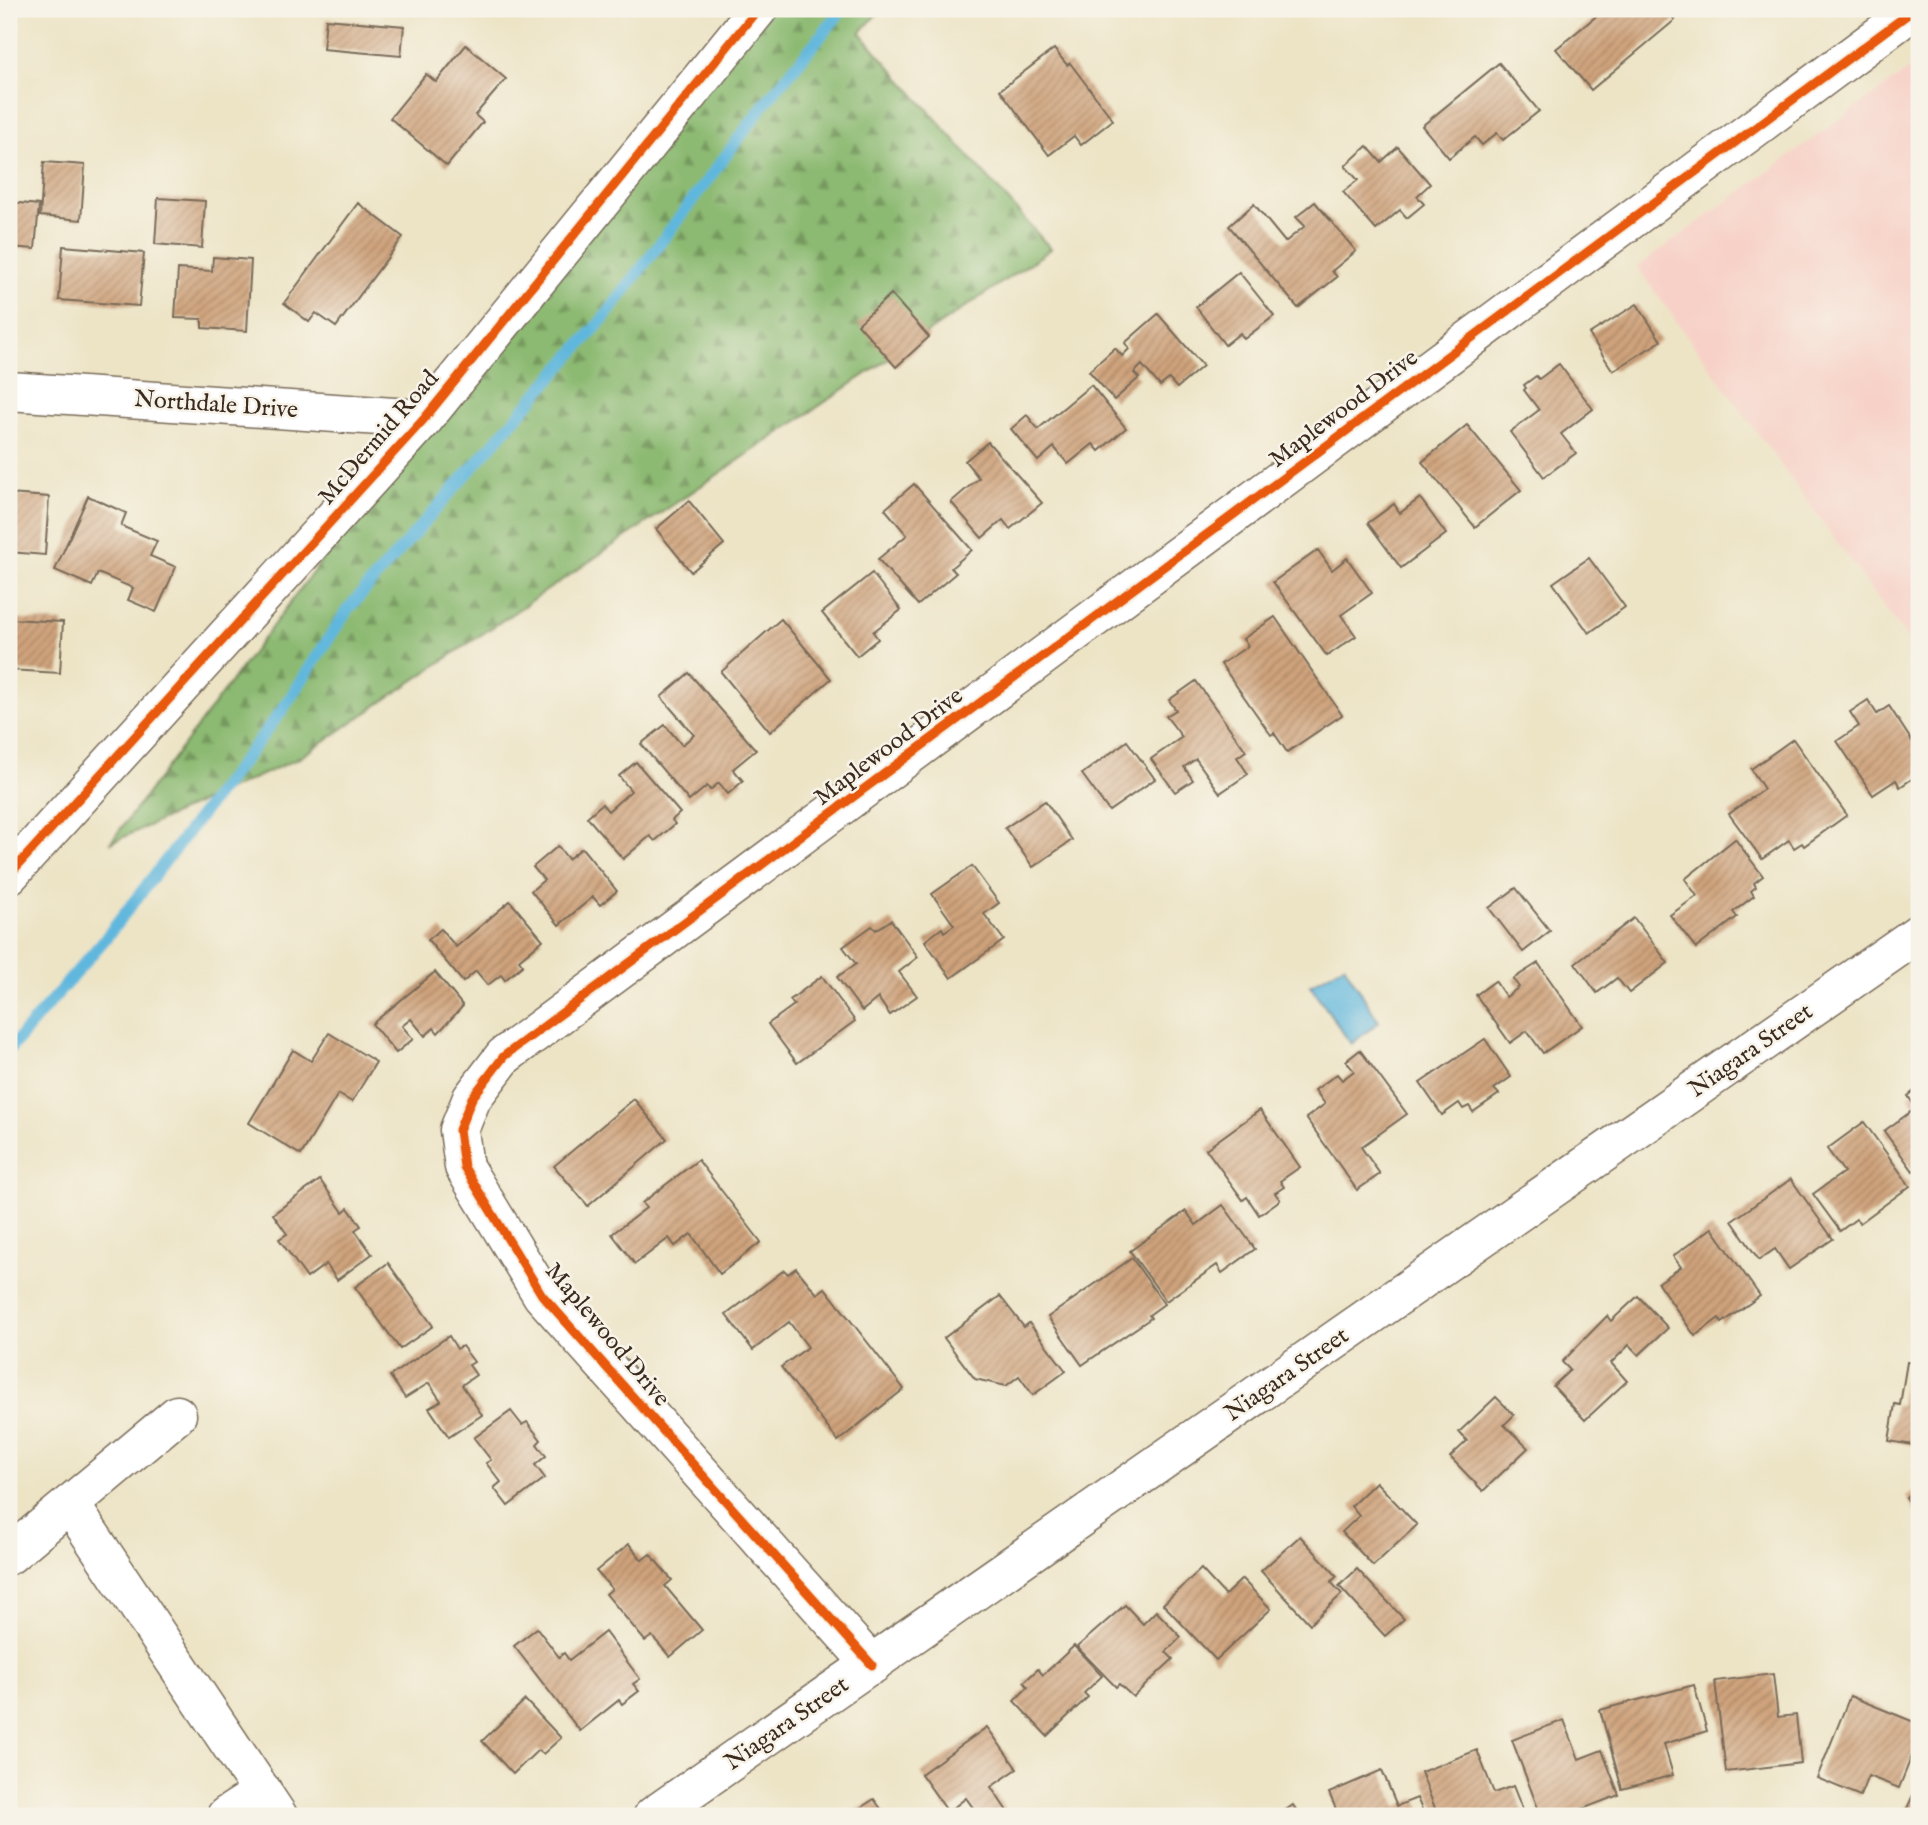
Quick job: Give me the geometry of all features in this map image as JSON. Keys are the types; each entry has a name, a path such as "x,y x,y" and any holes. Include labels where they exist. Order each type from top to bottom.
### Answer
{"street":[{"name":"McDermid Road","path":"9,875 424,419 758,9"},
{"name":"Maplewood Drive","path":"872,1665 541,1295 464,1167 459,1130 472,1098 504,1056 1915,9"},
{"name":"Northdale Drive","path":"9,391 424,419"},
{"name":"Niagara Street","path":"653,1816 1919,933"},
{"path":"9,1555 177,1415"},
{"path":"70,1504 270,1804 226,1816"}],"shaded area":[{"path":"1919,62 1919,655 1637,267"}],"green space":[{"path":"735,9 881,9 860,33 1051,249 299,758 110,843"}],"water":[{"path":"1344,965 1379,1022 1351,1044 1310,985"}],"building":[{"path":"1605,9 1665,9 1675,20 1591,90 1556,49"},
{"path":"326,19 404,26 401,56 323,49"},
{"path":"466,45 506,79 475,115 483,122 447,166 390,118 426,74 436,82"},
{"path":"1054,49 1067,65 1070,63 1113,120 1081,145 1074,136 1049,155 1000,90"},
{"path":"1499,63 1539,111 1503,140 1497,133 1482,145 1475,137 1449,158 1422,126"},
{"path":"1367,146 1381,162 1398,147 1430,184 1417,196 1424,204 1407,218 1400,210 1376,230 1343,192 1358,180 1345,166"},
{"path":"44,162 85,165 81,220 40,216"},
{"path":"158,198 205,201 202,248 155,244"},
{"path":"9,202 39,205 35,249 9,247"},
{"path":"1315,202 1356,251 1332,271 1337,277 1298,308 1229,226 1254,204 1285,242 1305,226 1296,217"},
{"path":"358,203 403,237 336,327 316,313 309,322 284,303"},
{"path":"63,246 144,253 139,306 59,300"},
{"path":"213,257 251,260 247,331 202,328 202,319 175,318 178,269 212,271"},
{"path":"1239,272 1274,316 1244,339 1240,333 1225,345 1196,307"},
{"path":"891,294 929,337 896,367 858,324"},
{"path":"1637,304 1661,341 1613,371 1589,334"},
{"path":"1158,314 1203,366 1177,388 1169,379 1160,386 1142,365 1134,373 1139,378 1114,400 1089,371 1115,348 1122,356 1129,349 1125,343"},
{"path":"1559,364 1593,409 1561,434 1576,453 1544,477 1510,432 1539,410 1524,390 1524,385 1536,376 1539,379"},
{"path":"1091,385 1126,428 1099,451 1093,444 1068,464 1054,447 1038,461 1011,429 1027,415 1038,429"},
{"path":"1467,425 1521,490 1475,527 1422,462"},
{"path":"988,442 1042,503 1010,529 1003,520 982,538 951,502 979,478 965,461"},
{"path":"914,484 972,550 951,568 956,573 918,605 878,559 907,535 885,509"},
{"path":"9,494 49,497 45,555 9,552"},
{"path":"88,496 126,513 121,526 157,541 150,556 176,567 156,612 128,600 133,588 98,573 92,586 55,570"},
{"path":"1420,498 1446,534 1401,568 1368,523 1394,504 1400,513"},
{"path":"689,501 724,544 691,572 656,529"},
{"path":"1318,550 1332,570 1347,558 1372,593 1341,615 1356,636 1327,656 1273,582"},
{"path":"1589,558 1625,607 1589,633 1553,583"},
{"path":"872,573 901,610 873,632 878,639 857,656 822,613"},
{"path":"1275,617 1342,715 1287,752 1274,733 1271,735 1221,664 1248,646 1243,639"},
{"path":"11,619 63,622 60,673 9,670"},
{"path":"781,619 831,679 770,732 721,672"},
{"path":"689,673 756,750 733,769 743,781 728,794 719,783 710,790 707,786 689,801 641,744 665,725 682,745 694,735 661,697"},
{"path":"1196,681 1246,751 1237,757 1248,774 1220,793 1196,759 1184,767 1193,780 1175,792 1151,759 1182,737 1166,716 1176,710 1169,700"},
{"path":"1868,700 1877,714 1889,706 1919,752 1919,774 1900,787 1896,780 1873,795 1837,741 1859,726 1850,712"},
{"path":"1793,739 1847,815 1804,846 1802,843 1794,848 1789,840 1762,859 1729,814 1764,789 1751,769"},
{"path":"1127,741 1155,779 1109,811 1082,774"},
{"path":"636,762 680,813 672,820 675,824 655,841 650,836 623,859 587,817 602,804 608,811 631,791 619,776"},
{"path":"1045,801 1072,840 1033,867 1005,828"},
{"path":"1735,839 1763,876 1754,883 1756,887 1751,891 1754,896 1733,912 1737,917 1696,948 1670,915 1697,896 1685,879"},
{"path":"558,846 568,859 582,848 617,891 600,905 593,897 559,925 531,891 544,880 533,867"},
{"path":"972,866 999,903 984,914 1004,940 951,978 925,941 942,928 944,932 954,925 932,894"},
{"path":"1516,888 1550,931 1523,952 1489,908"},
{"path":"510,901 543,940 519,960 523,965 505,980 501,975 488,985 476,971 463,982 428,940 441,929 456,947"},
{"path":"1634,918 1668,963 1629,993 1617,978 1597,993 1575,963"},
{"path":"891,920 918,957 899,972 917,996 890,1015 878,998 862,1011 837,977 856,964 843,947 872,926 876,930"},
{"path":"1538,963 1582,1026 1543,1053 1527,1031 1510,1043 1476,995 1495,981 1506,997 1519,987 1513,979"},
{"path":"435,972 463,1006 438,1033 434,1028 425,1036 411,1019 402,1026 413,1039 396,1053 372,1024"},
{"path":"822,976 855,1021 797,1063 768,1024 794,1005 790,1000"},
{"path":"329,1033 376,1062 352,1102 338,1094 301,1155 249,1123 293,1050 311,1061"},
{"path":"1485,1039 1511,1077 1494,1089 1499,1094 1473,1112 1469,1106 1463,1109 1459,1103 1442,1115 1420,1083"},
{"path":"1360,1050 1407,1114 1361,1147 1380,1174 1357,1190 1306,1118 1325,1104 1315,1090 1337,1074 1342,1080 1354,1071 1346,1061"},
{"path":"1919,1087 1919,1166 1913,1171 1884,1131 1916,1108 1908,1096"},
{"path":"634,1099 667,1139 588,1206 554,1166"},
{"path":"1260,1110 1300,1167 1280,1181 1284,1187 1275,1193 1280,1200 1259,1215 1247,1197 1243,1200 1206,1149"},
{"path":"1864,1122 1910,1186 1860,1223 1856,1219 1840,1231 1813,1194 1844,1172 1827,1149"},
{"path":"698,1160 761,1242 720,1274 691,1234 675,1246 669,1238 635,1264 612,1234 646,1208 642,1203"},
{"path":"1791,1179 1833,1239 1789,1269 1775,1249 1759,1260 1732,1221"},
{"path":"320,1180 343,1212 348,1208 361,1226 355,1230 372,1254 337,1280 326,1264 307,1278 279,1239 287,1234 273,1214"},
{"path":"1223,1205 1255,1249 1222,1273 1217,1265 1166,1301 1130,1251 1186,1211 1196,1225"},
{"path":"1712,1228 1760,1296 1722,1323 1719,1318 1695,1336 1658,1283 1681,1267 1673,1256"},
{"path":"1132,1258 1164,1304 1149,1315 1151,1318 1082,1365 1048,1317"},
{"path":"388,1263 433,1326 400,1349 355,1287"},
{"path":"796,1268 817,1294 825,1288 904,1389 838,1441 781,1367 808,1347 789,1322 753,1350 726,1315 784,1270 788,1274"},
{"path":"1000,1296 1024,1327 1029,1323 1066,1371 1033,1395 1019,1376 1006,1386 975,1379 944,1338"},
{"path":"1638,1296 1668,1328 1639,1355 1629,1345 1611,1363 1627,1381 1585,1420 1553,1386 1570,1370 1562,1362 1607,1316 1611,1321"},
{"path":"449,1336 457,1349 462,1346 474,1362 469,1365 476,1375 462,1385 482,1415 449,1437 429,1408 441,1401 429,1383 405,1398 390,1376"},
{"path":"1907,1362 1919,1364 1919,1446 1889,1441 1895,1404 1900,1405"},
{"path":"1496,1397 1514,1415 1504,1425 1528,1448 1483,1491 1450,1457 1467,1441 1459,1432"},
{"path":"511,1411 522,1425 527,1422 541,1440 537,1444 546,1456 535,1465 545,1478 508,1506 494,1488 501,1482 486,1463 491,1460 474,1438"},
{"path":"1376,1482 1417,1525 1373,1566 1342,1532 1359,1516 1351,1506"},
{"path":"1919,1487 1919,1517 1906,1497"},
{"path":"1300,1536 1337,1576 1331,1582 1342,1594 1310,1624 1261,1571"},
{"path":"629,1544 642,1560 650,1554 672,1580 665,1586 702,1630 670,1657 652,1636 645,1641 606,1594 612,1589 596,1571"},
{"path":"1201,1569 1225,1595 1242,1579 1271,1609 1216,1660 1163,1604"},
{"path":"1357,1569 1404,1619 1385,1636 1339,1586"},
{"path":"1125,1605 1143,1624 1156,1611 1181,1637 1166,1652 1173,1659 1133,1697 1119,1684 1116,1687 1077,1647"},
{"path":"537,1628 559,1657 564,1653 569,1660 605,1632 640,1679 633,1684 639,1691 622,1704 619,1700 580,1731 514,1646"},
{"path":"1074,1646 1102,1676 1084,1693 1088,1697 1047,1736 1014,1701 1028,1687 1024,1682 1038,1669 1043,1675"},
{"path":"1773,1674 1778,1717 1796,1715 1801,1763 1726,1772 1715,1681"},
{"path":"1694,1685 1707,1731 1664,1744 1673,1775 1622,1789 1600,1710"},
{"path":"1850,1696 1919,1724 1919,1738 1899,1788 1868,1776 1860,1796 1817,1778"},
{"path":"525,1700 561,1738 543,1754 538,1750 513,1774 482,1741"},
{"path":"1564,1720 1579,1759 1602,1750 1619,1795 1564,1816 1541,1816 1512,1740"},
{"path":"987,1727 1017,1769 991,1787 1007,1811 999,1816 979,1816 966,1798 948,1812 921,1774"},
{"path":"1477,1750 1494,1793 1513,1786 1525,1816 1438,1816 1421,1772"},
{"path":"1382,1770 1397,1806 1417,1798 1425,1816 1339,1816 1329,1793"},
{"path":"1919,1782 1919,1816 1906,1816 1904,1815"},
{"path":"874,1799 886,1816 848,1816"},
{"path":"1293,1805 1300,1816 1277,1816"}],"waterway":[{"path":"9,1050 105,939 283,709 348,609 604,318 766,102 843,9"}],"cycle path":[{"path":"9,875 424,419 758,9"},
{"path":"872,1665 542,1295 464,1167 459,1130 472,1098 504,1056 1915,9"}]}
